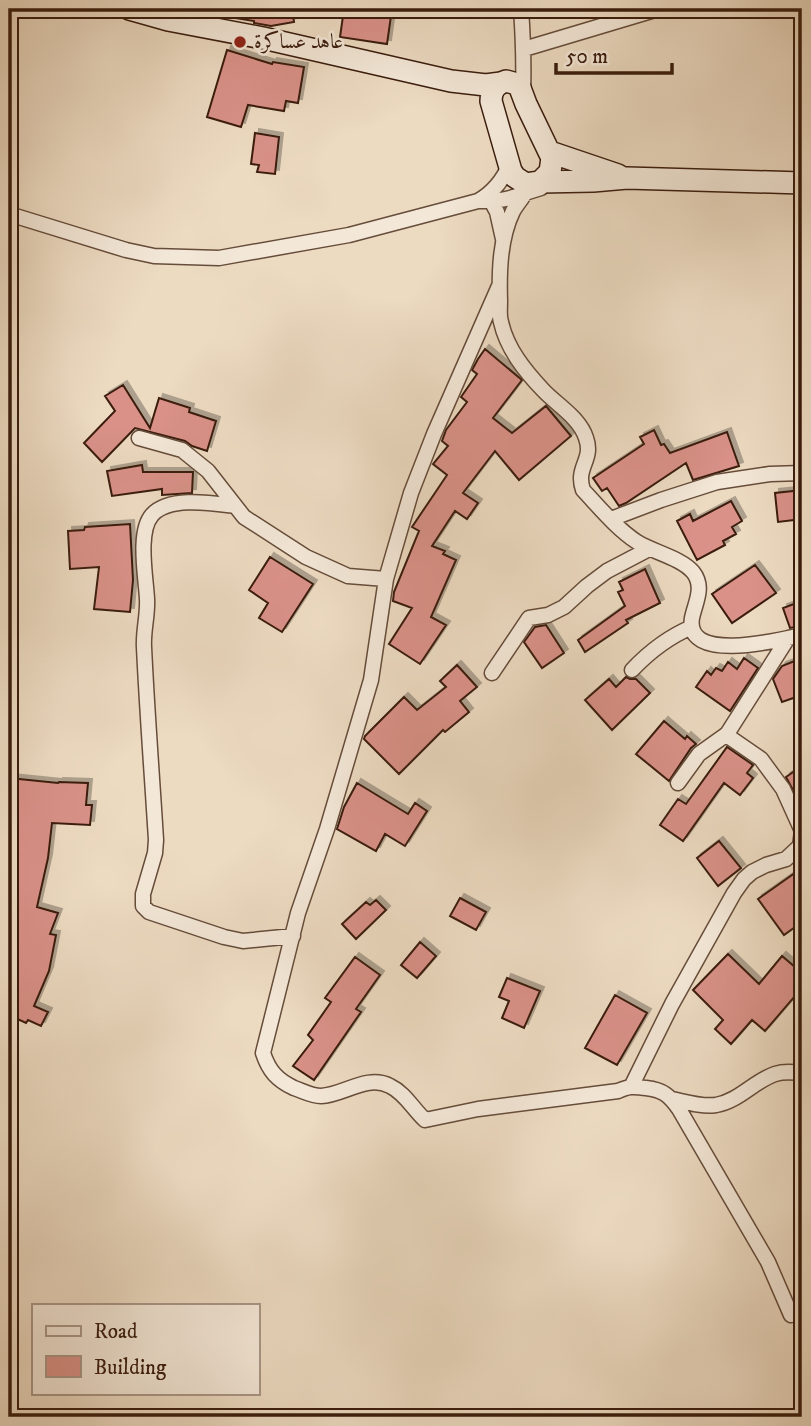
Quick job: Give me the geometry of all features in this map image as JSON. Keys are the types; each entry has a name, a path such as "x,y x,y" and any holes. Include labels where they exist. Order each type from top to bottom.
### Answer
{"street":[{"path":"129,9 167,20 263,38 451,81 486,85 512,82 517,84 552,158 550,172 542,186 512,213 503,240 499,286 501,321 509,343 525,371 577,422 586,437 589,454 581,472 583,490 624,532 649,550 682,563 694,574 699,595 692,627 699,638 715,645 795,637"},
{"path":"521,9 524,98"},
{"path":"542,186 514,177 494,111 491,95 496,86 512,72 523,54 658,9"},
{"path":"451,81 494,111"},
{"path":"548,148 627,178"},
{"path":"487,198 510,164"},
{"path":"9,214 154,256 219,258 349,235 487,198 511,199 542,186 627,178 802,183"},
{"path":"487,198 497,212 503,240"},
{"path":"499,286 411,493 386,579 371,680 327,829 301,902 263,1053 274,1076 302,1091 323,1096 371,1082 389,1085 405,1097 425,1120 517,1103 618,1091 632,1085 665,1092 672,1099 768,1262 791,1315"},
{"path":"139,438 182,450 208,471 244,517 306,557 348,576 386,579"},
{"path":"611,519 718,482 802,472"},
{"path":"234,506 177,503 152,516 144,532 147,601 143,643 156,840 143,894 143,905 149,912 243,941 293,936"},
{"path":"492,673 529,618 548,615 564,607 607,571 649,550"},
{"path":"632,670 649,652 674,634 692,627"},
{"path":"678,783 699,754 727,734 795,637"},
{"path":"632,1085 672,1004 739,886 752,872 786,859 800,846 802,831 783,789 761,759 727,734"},
{"path":"672,1099 716,1105 736,1098 774,1075 790,1071 802,1073"}],"building":[{"path":"224,9 292,9 294,22 271,26 254,23 223,16"},
{"path":"344,9 392,9 387,44 340,37"},
{"path":"227,50 272,64 304,67 298,103 286,101 284,111 248,105 241,127 207,117"},
{"path":"255,133 279,137 275,174 257,172 259,165 251,164"},
{"path":"485,349 522,380 493,418 512,433 546,406 571,436 519,480 495,451 463,493 478,503 467,519 455,511 432,546 445,551 443,554 456,560 431,617 446,625 420,664 389,644 412,608 393,601 394,592 419,531 412,527 447,475 433,464 448,446 442,441 446,430 467,402 461,397 477,374 472,370"},
{"path":"123,385 150,428 159,398 190,408 189,412 216,421 207,451 185,441 135,428 102,462 84,443 115,411 105,396"},
{"path":"654,430 661,445 664,444 670,453 727,432 739,466 693,480 686,463 619,506 607,488 602,491 593,478 644,444 640,437"},
{"path":"142,465 143,472 193,472 192,493 162,495 162,489 112,496 107,471"},
{"path":"802,490 802,519 778,522 775,493"},
{"path":"731,501 742,521 732,527 736,534 723,541 725,545 697,560 677,521 690,514 693,521"},
{"path":"130,524 133,580 130,612 94,609 99,567 70,569 68,531"},
{"path":"270,557 313,584 282,632 259,618 268,603 249,590"},
{"path":"755,565 776,593 732,623 712,594"},
{"path":"645,569 660,603 626,620 628,623 585,652 578,640 625,606 618,592 623,590 619,582"},
{"path":"802,601 802,626 790,628 783,608"},
{"path":"546,625 564,653 542,668 524,642 535,627"},
{"path":"744,658 758,668 730,711 696,687 707,671 711,675 716,668 722,671 728,662 737,669"},
{"path":"802,658 802,695 782,702 773,679 782,666"},
{"path":"457,665 477,687 460,701 469,712 445,732 443,730 399,774 364,739 365,736 404,697 417,710 446,687 440,681"},
{"path":"626,677 636,679 650,693 612,730 585,700 609,679 616,687"},
{"path":"664,721 685,739 687,736 696,744 669,781 636,754"},
{"path":"727,747 753,765 747,773 753,778 740,795 724,783 683,841 660,825 678,799 686,804"},
{"path":"802,766 802,807 786,777"},
{"path":"9,778 88,783 86,805 92,805 90,825 52,823 48,858 37,907 58,913 50,934 56,935 49,971 34,1006 48,1012 41,1026 9,1015 9,958 18,911 9,909 18,856 10,855 14,816 11,816 13,800 9,801"},
{"path":"357,783 408,814 415,803 427,811 405,846 385,834 376,851 337,829 344,807"},
{"path":"719,841 741,868 718,886 697,858"},
{"path":"802,868 802,922 784,935 758,899"},
{"path":"460,898 486,912 476,930 450,916"},
{"path":"376,900 386,910 356,939 342,924 366,902 370,905"},
{"path":"420,942 436,956 417,978 401,965"},
{"path":"728,954 759,984 782,956 802,973 802,988 765,1031 752,1020 731,1044 715,1029 723,1020 693,990"},
{"path":"355,957 380,975 356,1009 361,1012 314,1080 293,1066 313,1040 308,1035 331,1002 325,998"},
{"path":"507,978 540,991 524,1028 502,1018 509,1001 499,997"},
{"path":"615,995 647,1013 617,1065 585,1048"}],"place":[{"name":"عاهد عساكرة","path":"240,42"}]}
